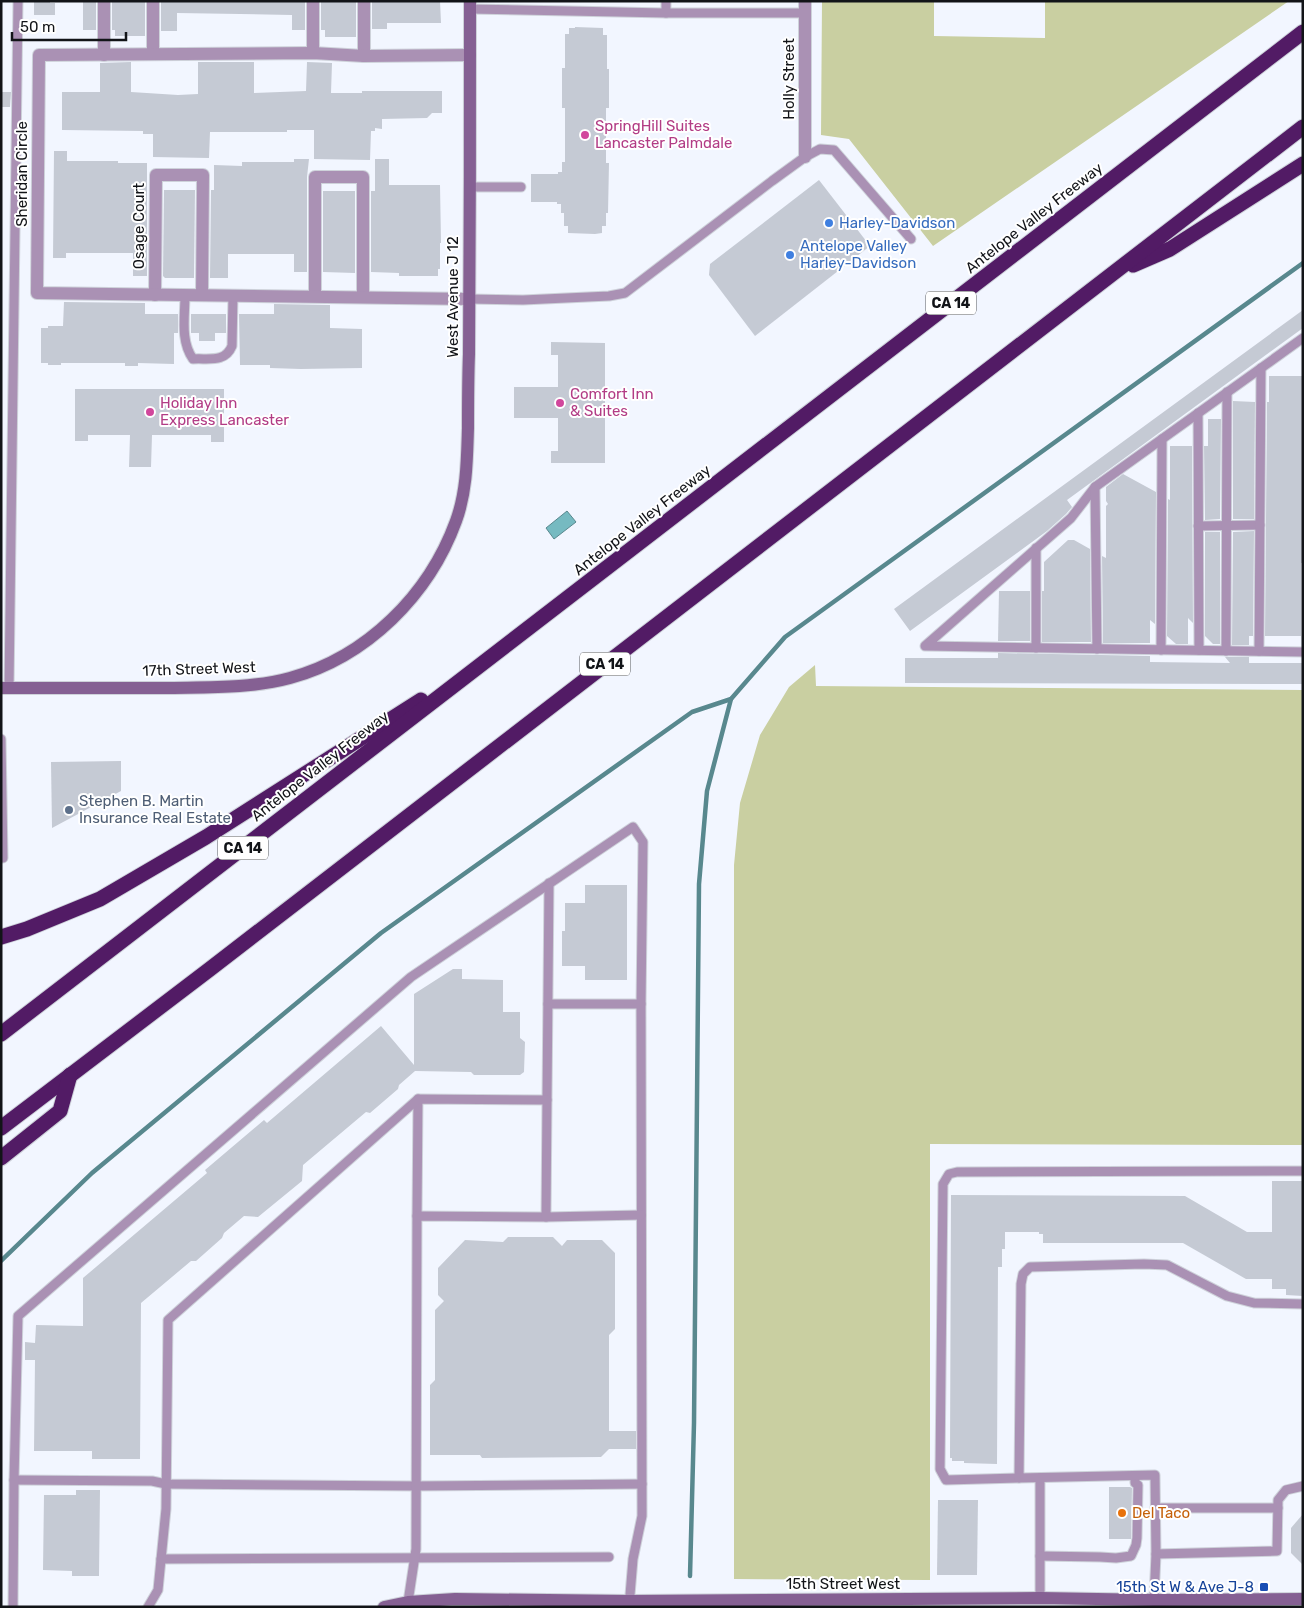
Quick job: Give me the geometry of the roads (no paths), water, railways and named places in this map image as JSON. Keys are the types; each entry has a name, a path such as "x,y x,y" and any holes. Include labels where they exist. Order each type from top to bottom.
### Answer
{"highway":[{"name":"Antelope Valley Freeway","path":"1,1034 1303,32"},
{"name":"CA 14","path":"1,1128 1303,127"},
{"path":"1111,275 1170,249 1303,164"},
{"path":"1,937 27,929 100,899 206,837 485,661"},
{"path":"1,1158 60,1112 70,1075"}],"street":[{"path":"104,1 104,55"},
{"path":"152,54 153,1"},
{"path":"313,1 313,53"},
{"path":"364,1 364,56"},
{"name":"West Avenue J 12","path":"424,583 443,553 457,520 466,483 470,299 470,5"},
{"name":"Holly Street","path":"805,7 805,157"},
{"name":"Sheridan Circle","path":"470,55 364,56 313,53 39,55 37,293 470,299"},
{"name":"Osage Court","path":"155,295 156,174 203,175 202,295"},
{"path":"315,296 315,177 363,177 363,297"},
{"name":"17th Street West","path":"5,688 213,687 253,685 291,678 328,664 360,645 394,618 424,583"},
{"name":"15th Street West","path":"384,1607 455,1599 629,1604 882,1603 1040,1598 1154,1600 1303,1599"},
{"path":"1140,1607 1154,1600"}],"lane":[{"path":"5,688 18,1"},
{"path":"666,1 666,13"},
{"path":"470,5 666,13 805,7"},
{"path":"470,299 523,300 609,296 625,293 772,181 805,157 820,149 834,150 911,239"},
{"path":"470,187 521,187"},
{"path":"185,295 185,343 187,351 193,358 222,358 230,353 232,346 233,296"},
{"path":"1303,338 1095,487 1071,518 925,646 1303,652"},
{"path":"1259,651 1261,368"},
{"path":"1226,651 1227,392"},
{"path":"1198,413 1198,650"},
{"path":"1161,650 1162,439"},
{"path":"1095,487 1097,649"},
{"path":"1198,526 1260,525"},
{"path":"1036,548 1036,648"},
{"path":"1,739 1,858"},
{"path":"14,1607 14,1480 18,1316 411,977 633,827 643,842 641,1004 642,1516 633,1559 629,1604"},
{"path":"546,1217 549,883"},
{"path":"548,1004 641,1004"},
{"path":"148,1607 158,1590 166,1509 168,1320 418,1099 547,1100"},
{"path":"407,1605 416,1549 418,1099"},
{"path":"1154,1600 1156,1554 1155,1475 946,1480 940,1469 943,1184 949,1174 957,1172 1303,1171"},
{"path":"417,1216 546,1217 641,1215"},
{"path":"1019,1478 1021,1284 1023,1274 1030,1267 1167,1265 1227,1296 1254,1303 1303,1304"},
{"path":"1040,1556 1116,1558 1131,1556 1138,1538 1138,1485 1135,1483 1135,1476"},
{"path":"1040,1478 1040,1598"},
{"path":"14,1480 152,1481 166,1484 416,1486 642,1484"},
{"path":"1156,1554 1277,1551 1278,1500 1286,1490 1303,1486"},
{"path":"1155,1508 1278,1508"},
{"path":"161,1559 609,1557"}],"water":[{"path":"567,511 576,522 554,539 546,528"}],"waterway":[{"path":"690,1576 694,1423 699,884 707,791 731,699 785,637 1303,263"},
{"path":"1,1261 92,1173 381,933 692,712 731,699"}],"place":[{"name":"SpringHill Suites Lancaster Palmdale","path":"585,135"},
{"name":"Harley-Davidson","path":"829,223"},
{"name":"Antelope Valley Harley-Davidson","path":"790,255"},
{"name":"Comfort Inn & Suites","path":"560,403"},
{"name":"Holiday Inn Express Lancaster","path":"150,412"},
{"name":"Stephen B. Martin Insurance Real Estate","path":"69,810"},
{"name":"Del Taco","path":"1122,1513"},
{"name":"15th St W & Ave J-8","path":"1264,1587"}]}
